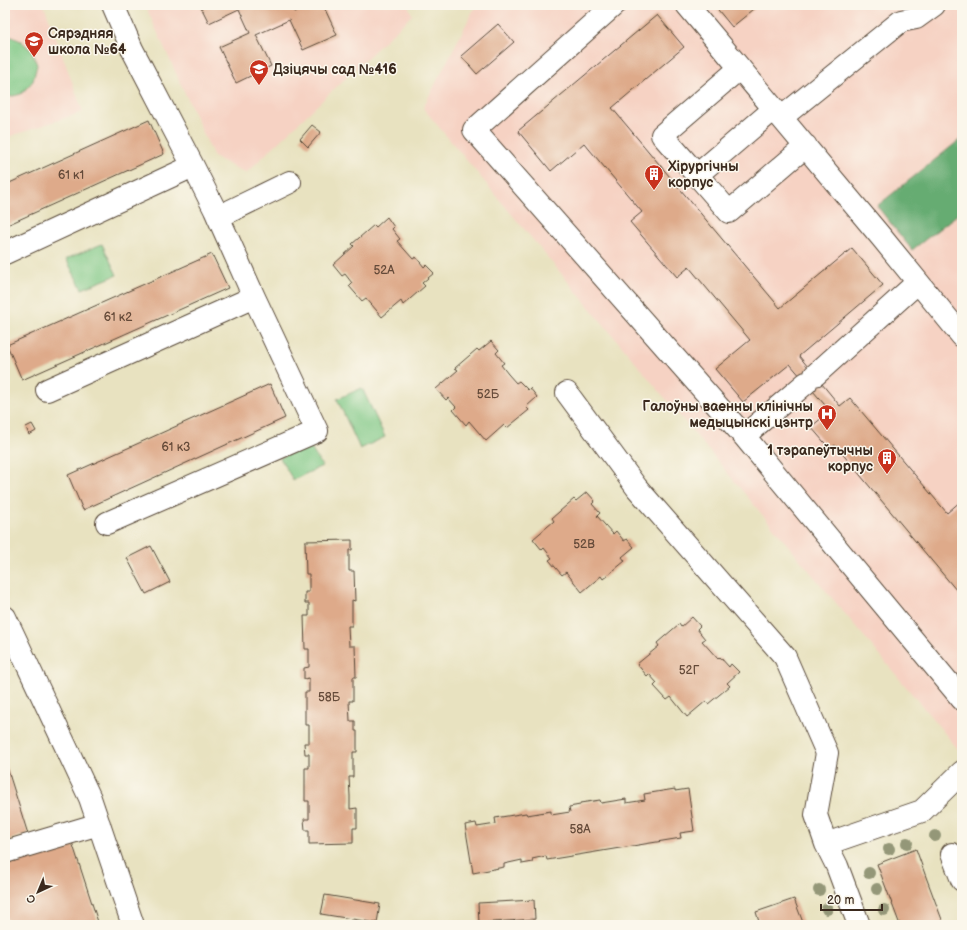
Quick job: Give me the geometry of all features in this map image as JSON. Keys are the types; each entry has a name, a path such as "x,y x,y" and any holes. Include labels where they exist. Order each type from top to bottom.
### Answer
{"lane":[{"path":"107,523 317,431 194,166 132,49 113,5"},
{"path":"614,5 474,130 744,436 962,699"},
{"path":"687,5 806,146 962,336"},
{"path":"697,175 901,21 916,18 934,5"},
{"path":"740,68 662,135 729,212 806,146"},
{"path":"5,253 194,166"},
{"path":"218,217 290,182"},
{"path":"744,436 918,282"},
{"path":"47,390 254,297"},
{"path":"567,393 637,488 785,656 827,753 816,815 826,844 837,866 860,925"},
{"path":"5,617 90,798 134,925"},
{"path":"826,844 922,811 962,772"},
{"path":"5,852 99,824"},
{"path":"952,854 962,880"}],"shaded area":[{"name":"Сярэдняя школа №64","path":"5,5 44,5 83,112 5,138"},
{"name":"Дзіцячы сад №416","path":"145,5 408,5 412,15 246,173 214,157"},
{"name":"Галоўны ваенны клінічны медыцынскі цэнтр","path":"476,5 962,5 962,754 423,108"}],"green space":[{"path":"5,34 21,41 32,51 37,65 33,81 21,94 5,98"},
{"path":"962,138 962,211 912,250 877,206"},
{"path":"102,244 117,275 82,289 66,259"},
{"path":"362,388 385,437 360,449 337,399"},
{"path":"309,445 322,466 293,480 280,458"}],"building":[{"path":"200,5 291,5 294,12 308,5 323,5 337,35 303,50 289,20 256,35 271,66 236,83 219,47 250,33 239,9 209,23"},
{"path":"714,5 759,5 732,27"},
{"name":"Хірургічны корпус","path":"657,15 684,47 612,108 780,308 852,248 883,285 799,356 840,406 850,398 947,513 962,500 962,597 835,445 830,449 811,427 830,411 790,364 743,402 715,369 750,340 689,267 677,277 630,222 642,212 584,143 551,171 518,131"},
{"path":"498,24 514,42 477,74 461,56"},
{"path":"149,120 164,154 5,226 5,185"},
{"path":"312,125 321,132 308,147 300,139"},
{"path":"387,217 394,227 392,229 400,239 397,241 413,259 416,257 424,267 426,265 434,273 422,283 425,286 403,305 401,301 382,317 366,298 362,301 349,286 352,283 345,274 342,276 333,265 354,246 352,244 374,225 376,227"},
{"path":"212,254 228,288 22,380 7,345"},
{"path":"491,341 499,350 496,353 504,363 501,365 508,374 516,383 519,381 528,390 530,388 537,397 526,407 529,410 507,428 504,425 486,441 469,421 466,425 453,410 456,407 448,398 446,400 436,389 458,370 455,368 477,349 479,351"},
{"path":"270,384 285,418 83,510 68,475"},
{"path":"32,424 36,431 29,435 26,427"},
{"path":"587,492 595,501 592,504 600,513 597,516 613,534 616,531 624,541 627,539 634,547 622,557 625,561 603,579 601,576 582,592 566,572 562,575 549,560 552,558 544,548 542,550 533,539 554,521 552,518 574,499 576,501"},
{"path":"352,540 352,550 349,550 349,571 354,571 355,601 352,600 352,626 348,626 349,646 355,646 356,677 353,677 353,701 349,701 350,721 355,721 355,731 357,731 357,752 353,752 353,777 349,777 350,809 357,808 357,828 353,828 353,843 309,844 309,830 305,830 304,819 309,819 309,801 305,801 305,768 309,768 309,754 305,754 304,743 309,743 309,725 305,725 305,692 309,692 309,678 304,679 304,668 309,667 309,649 305,649 304,616 309,616 309,603 305,603 305,592 309,592 309,574 306,574 305,541"},
{"path":"151,546 170,582 146,594 127,558"},
{"path":"692,617 700,626 697,629 705,639 702,641 718,659 720,657 729,667 731,664 739,672 727,683 730,686 708,704 706,701 687,717 671,697 667,700 654,686 657,683 649,674 647,676 637,664 659,646 657,643 679,624 681,627"},
{"path":"5,761 28,834 5,841"},
{"path":"675,789 675,791 688,789 694,831 680,833 681,838 547,860 546,856 532,859 533,862 522,864 522,860 504,864 504,867 473,873 465,825 476,823 477,827 496,824 495,818 526,813 527,815 551,811 551,815 570,812 569,807 580,805 580,803 600,800 601,803 626,799 626,803 645,800 644,794"},
{"path":"72,842 99,925 10,925 5,915 5,864"},
{"path":"916,849 944,925 900,925 877,864"},
{"path":"325,895 380,904 377,923 321,914"},
{"path":"794,899 804,925 760,925 756,912"},
{"path":"534,900 535,919 479,923 478,903"}],"place":[{"name":"Сярэдняя школа №64","path":"34,58"},
{"name":"Дзіцячы сад №416","path":"259,86"},
{"name":"Хірургічны корпус","path":"654,191"},
{"name":"Галоўны ваенны клінічны медыцынскі цэнтр","path":"827,431"},
{"name":"1 тэрапеўтычны корпус","path":"887,475"}]}
